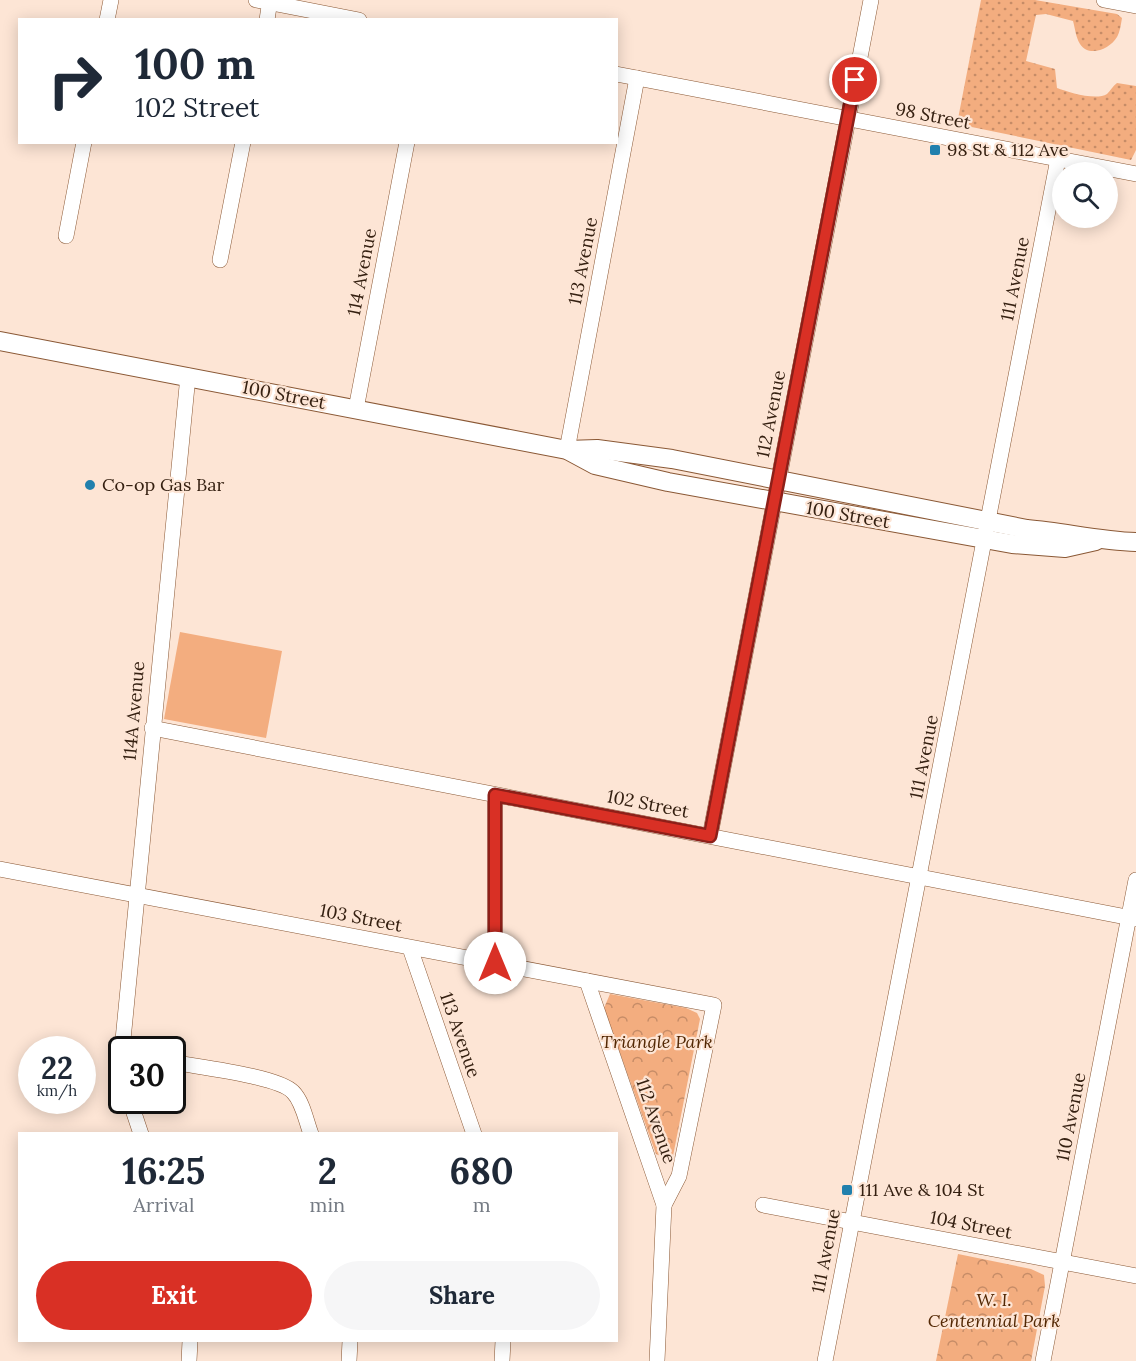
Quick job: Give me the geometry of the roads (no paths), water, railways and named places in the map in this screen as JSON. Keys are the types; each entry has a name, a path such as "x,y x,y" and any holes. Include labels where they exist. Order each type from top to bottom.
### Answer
{"main road":[{"name":"100 Street","path":"0,341 567,450 597,449 672,459 1027,528 1068,532 1098,541 1136,543"},
{"name":"100 Street","path":"567,450 595,465 774,501 985,539 1065,548 1098,541"}],"street":[{"path":"107,18 111,0"},
{"name":"112 Avenue","path":"710,836 871,0"},
{"path":"1104,0 1136,6"},
{"path":"267,18 265,1 349,18"},
{"name":"98 Street","path":"618,74 1136,174"},
{"name":"113 Avenue","path":"567,450 637,78"},
{"path":"66,236 84,144"},
{"path":"220,260 243,144"},
{"name":"114 Avenue","path":"356,409 407,144"},
{"name":"111 Avenue","path":"825,1361 1058,159"},
{"name":"114A Avenue","path":"123,1036 135,894 188,376"},
{"name":"102 Street","path":"152,728 1132,919"},
{"path":"495,795 495,963"},
{"name":"103 Street","path":"0,869 714,1005"},
{"name":"110 Avenue","path":"1043,1361 1132,919 1136,880"},
{"name":"113 Avenue","path":"410,948 473,1132"},
{"name":"112 Avenue","path":"587,981 664,1205 657,1361"},
{"name":"112 Avenue","path":"664,1205 679,1176 714,1005"},
{"path":"186,1065 289,1087 296,1094 310,1132"},
{"path":"134,1114 140,1132"},
{"name":"104 Street","path":"763,1204 1136,1276"},
{"path":"189,1361 190,1342"},
{"path":"349,1361 350,1342"},
{"path":"502,1361 503,1342"}],"place":[{"name":"98 St & 112 Ave","path":"935,150"},
{"name":"Co-op Gas Bar","path":"90,485"},
{"name":"111 Ave & 104 St","path":"847,1190"}],"park label":[{"name":"Triangle Park","path":"657,1042"},
{"name":"W. I. Centennial Park","path":"994,1310"}]}
